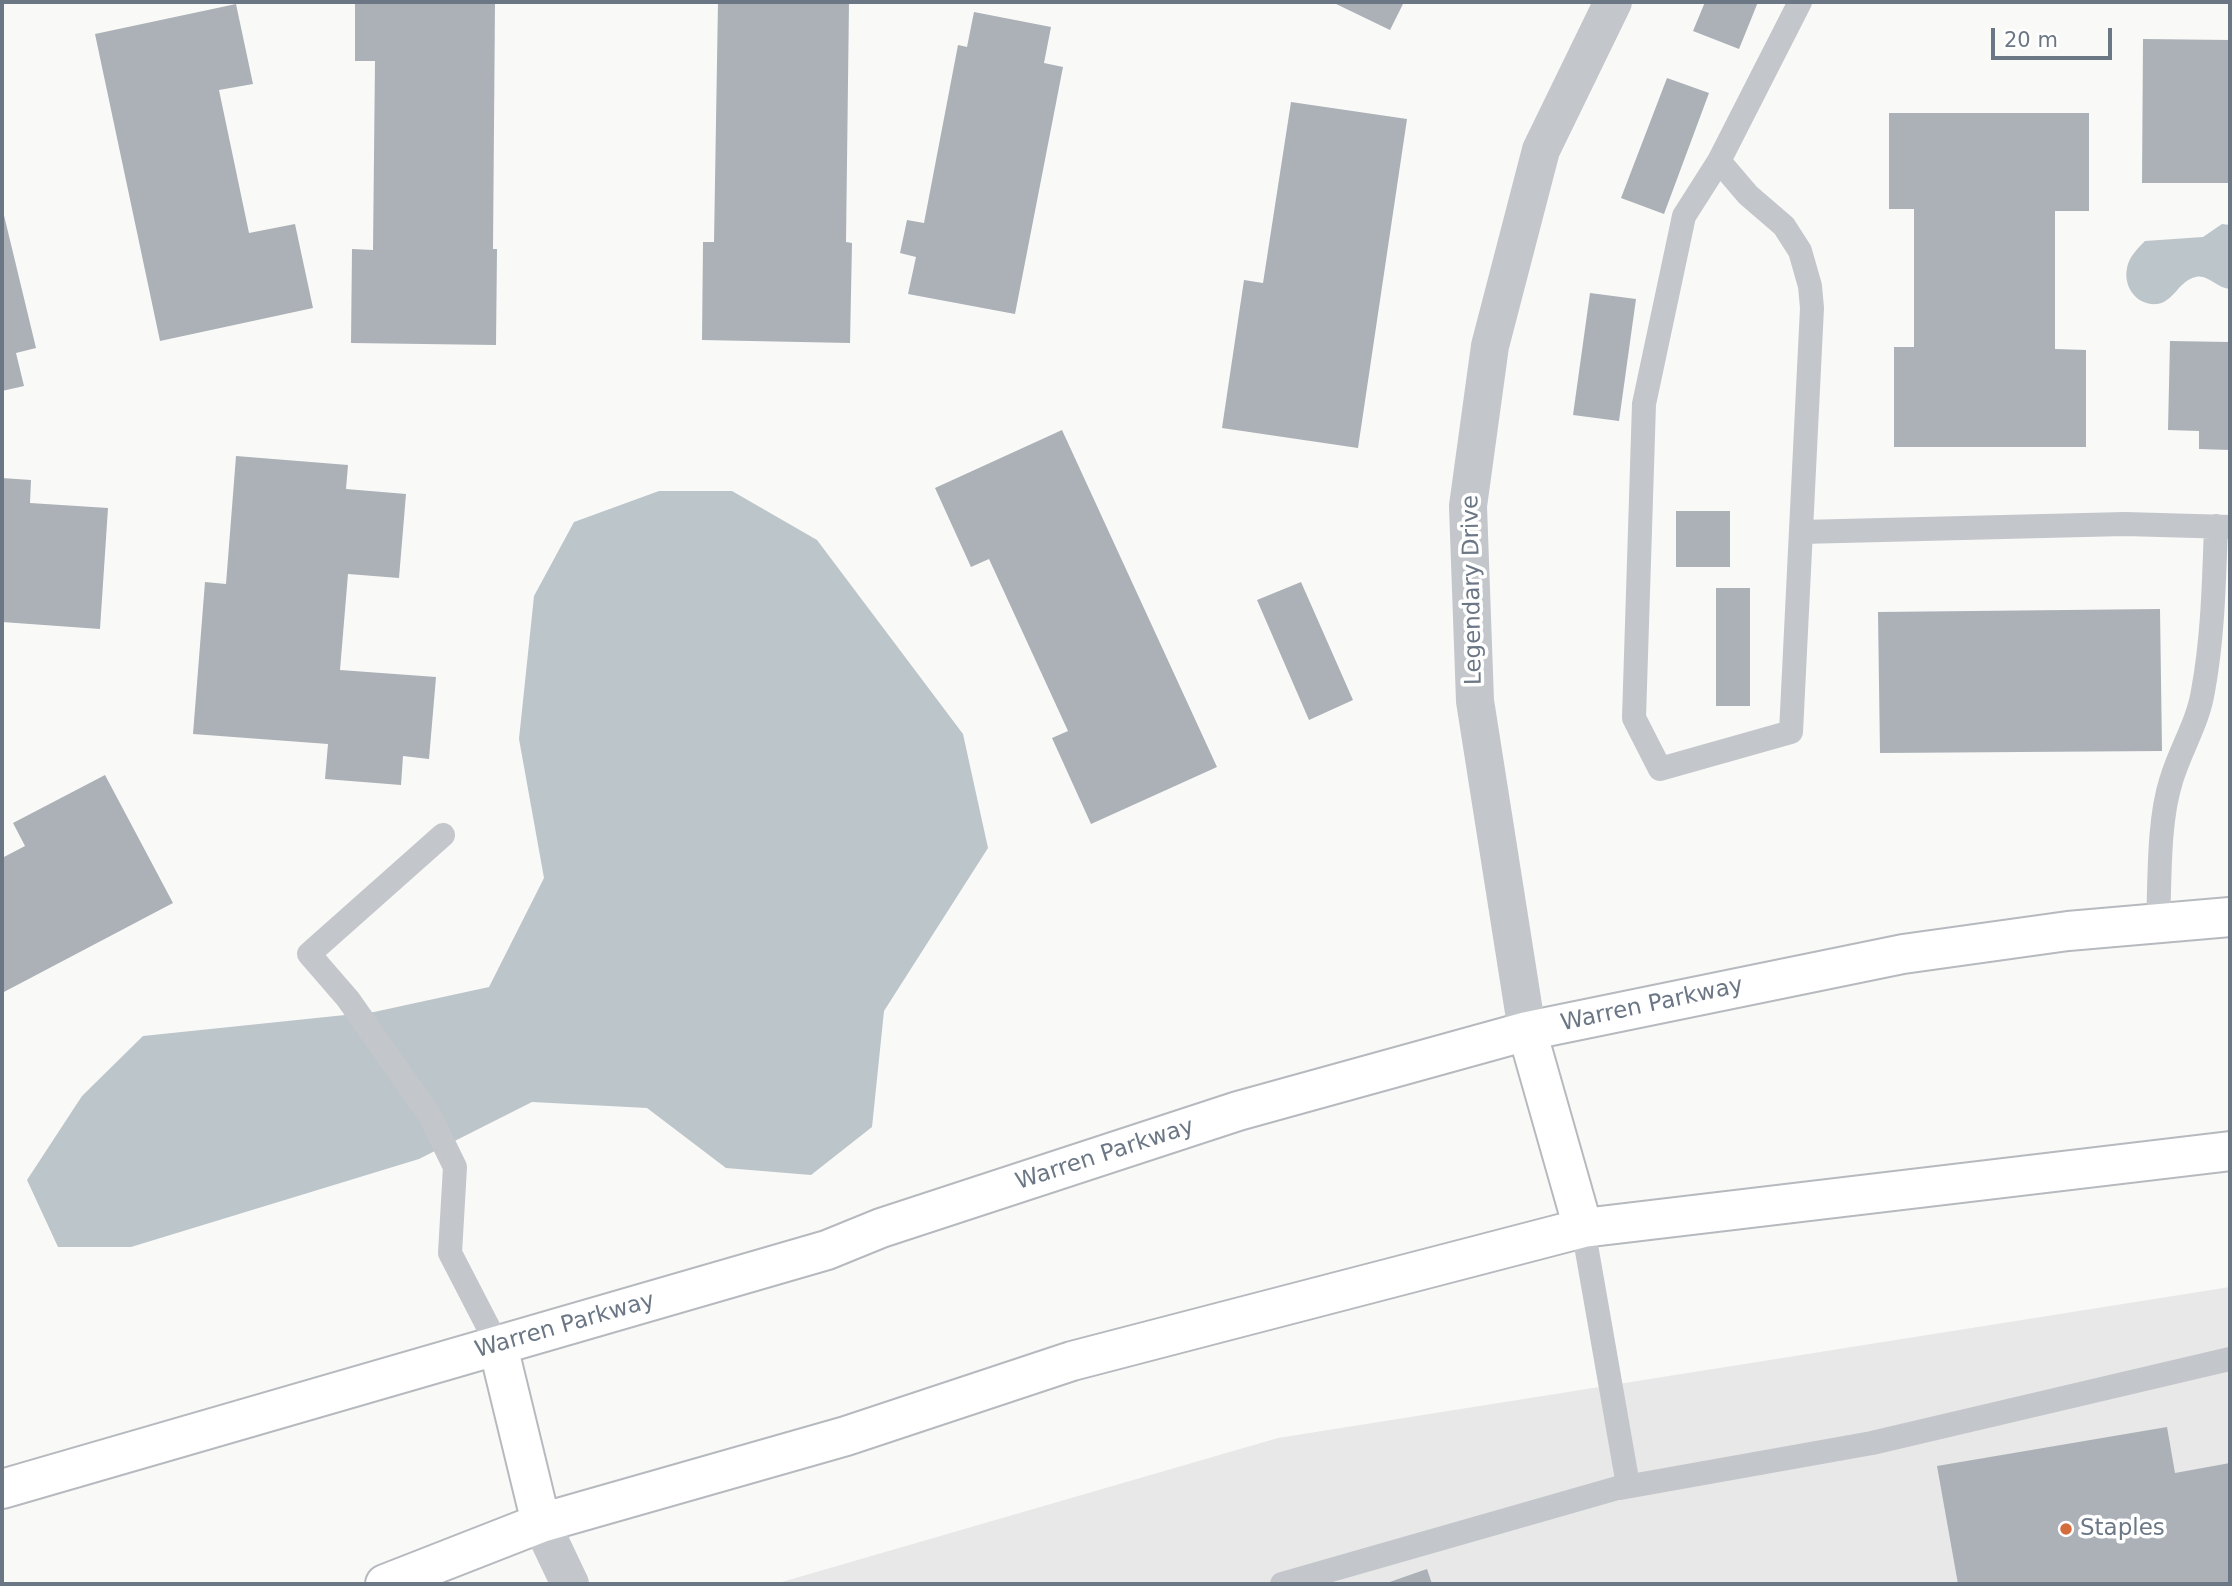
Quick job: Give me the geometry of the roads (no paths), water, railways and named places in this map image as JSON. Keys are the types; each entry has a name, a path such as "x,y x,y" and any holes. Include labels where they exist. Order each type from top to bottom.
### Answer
{"main road":[{"name":"Warren Parkway","path":"2,1489 827,1250 881,1228 1238,1111 1527,1031 1903,954 2068,932 2230,917"},
{"path":"1527,1031 1583,1227"},
{"path":"386,1584 541,1523 846,1436 1072,1361 1583,1227 2230,1151"},
{"path":"498,1346 541,1523"}],"street":[{"name":"Legendary Drive","path":"1527,1031 1475,701 1468,506 1490,346 1541,150 1613,2"},
{"path":"541,1523 570,1584"}],"lane":[{"path":"1719,161 1748,195 1784,226 1800,251 1810,286 1812,308 1791,732 1660,769 1634,718 1644,404 1684,216 1719,161 1800,2"},
{"path":"1801,532 2125,524 2223,526 2203,691 2196,724 2171,781 2164,812 2158,924"},
{"path":"443,835 309,954 348,999 430,1116 455,1167 450,1253 498,1346"},
{"path":"1282,1584 1628,1485 1583,1227"},
{"path":"1620,1488 1872,1444 2230,1359"}],"place":[{"name":"Staples","path":"2066,1529"}]}
